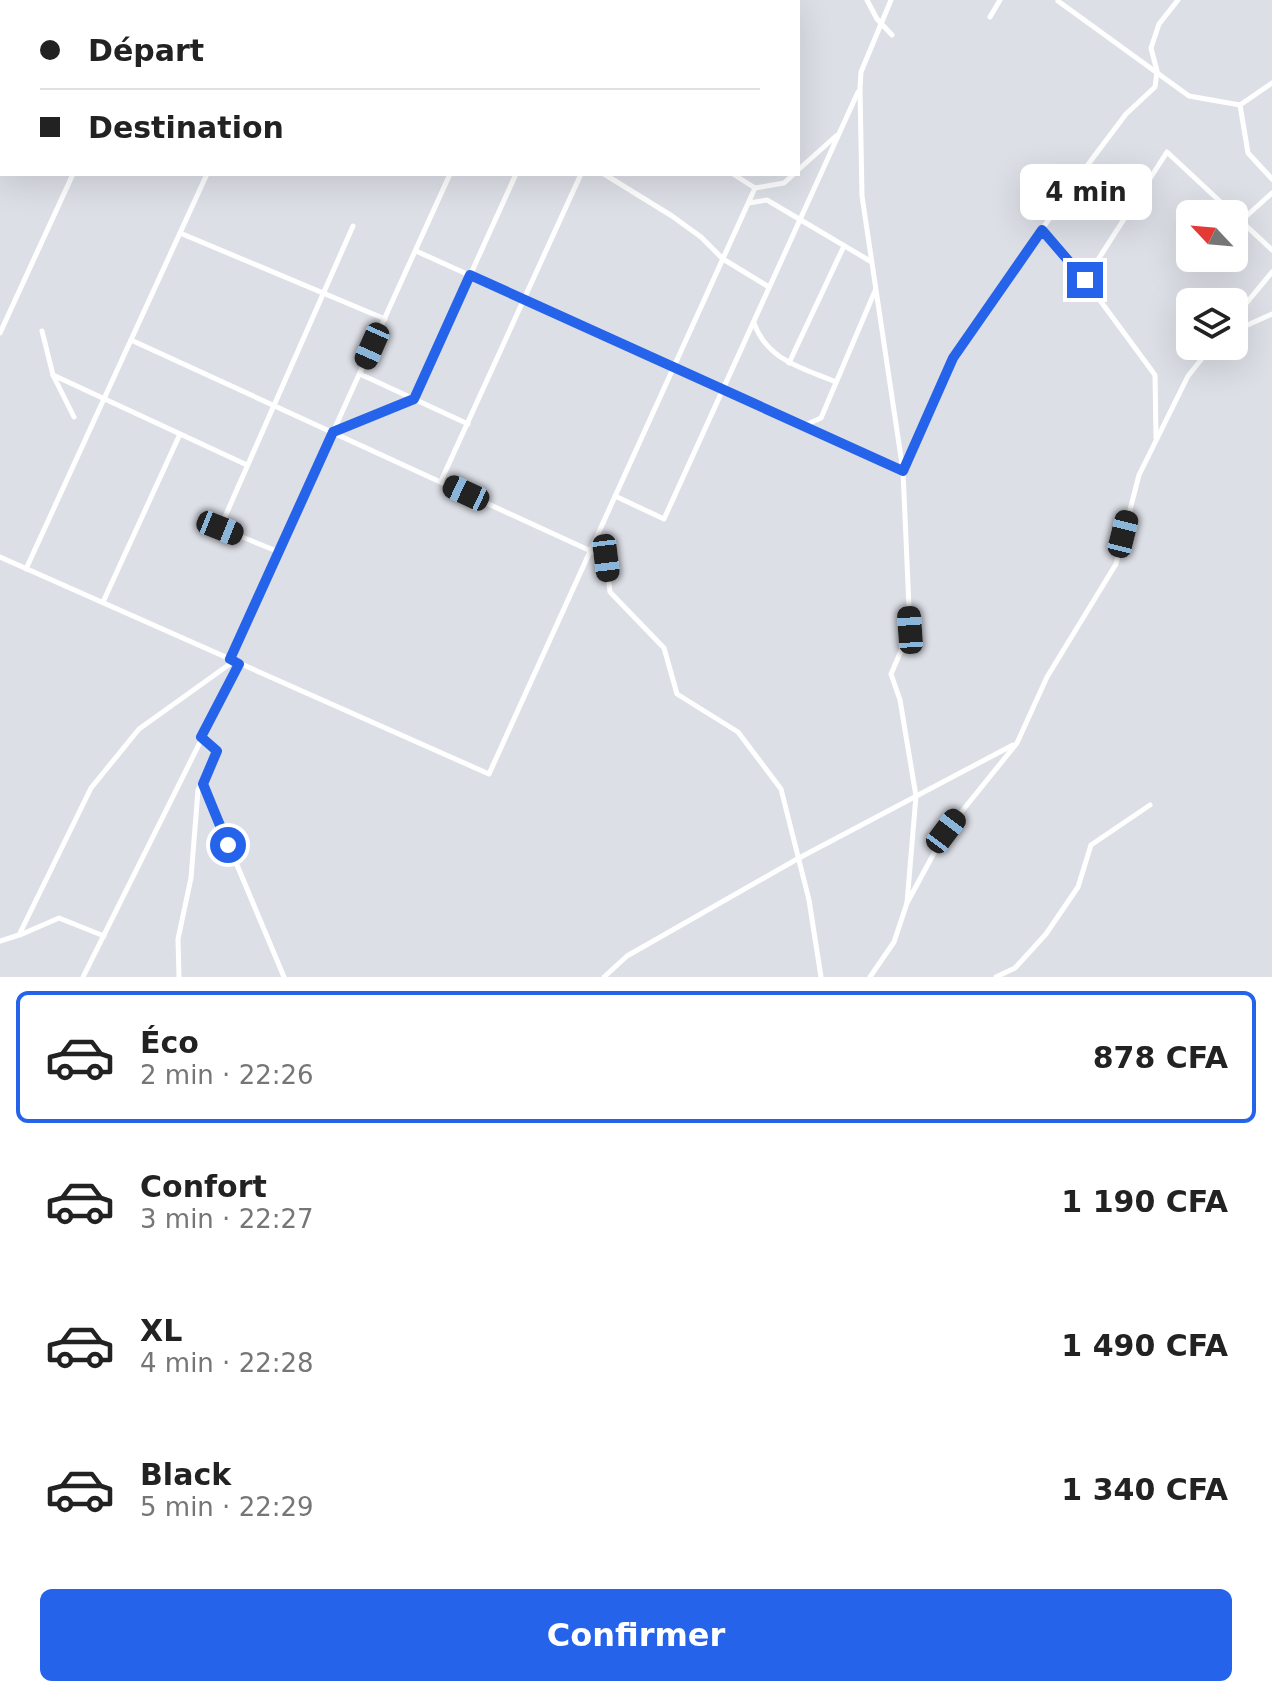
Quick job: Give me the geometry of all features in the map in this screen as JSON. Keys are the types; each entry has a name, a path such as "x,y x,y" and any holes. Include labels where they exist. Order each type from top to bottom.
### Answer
{"street":[{"path":"867,0 892,35"},
{"path":"891,0 861,72 860,88 862,196 903,471 910,630 891,674 900,700 916,796 907,903"},
{"path":"990,17 1000,0"},
{"path":"903,471 953,358 1126,114 1155,87 1157,71 1151,48 1159,24 1178,0"},
{"path":"1058,1 1189,96 1240,105 1272,83"},
{"path":"615,496 664,519 860,88"},
{"path":"1240,105 1248,153 1272,179"},
{"path":"800,168 839,132"},
{"path":"1085,280 1167,152 1220,200"},
{"path":"0,333 72,176"},
{"path":"26,569 206,176"},
{"path":"83,977 201,737 279,552 449,176"},
{"path":"333,432 414,399 515,176"},
{"path":"441,481 580,176"},
{"path":"607,176 701,237 723,259 769,287"},
{"path":"736,176 755,188 784,183 792,176"},
{"path":"0,557 489,774 755,188"},
{"path":"1248,215 1272,193"},
{"path":"748,203 767,200 871,262"},
{"path":"279,552 220,528 353,226"},
{"path":"1248,226 1272,250"},
{"path":"1042,230 1085,280 1155,375 1156,440"},
{"path":"180,233 385,319"},
{"path":"789,363 844,246"},
{"path":"416,251 903,471"},
{"path":"1248,301 1272,272"},
{"path":"802,426 821,418 875,291"},
{"path":"1248,325 1272,314"},
{"path":"754,322 766,348 789,363 836,382"},
{"path":"42,331 53,375 74,417"},
{"path":"131,340 606,558 610,592 664,648 677,694 738,732 781,789 799,858 821,977"},
{"path":"870,977 894,942 907,903 946,831 1017,743 1047,677 1116,564 1139,475 1188,376 1201,360"},
{"path":"360,374 468,424"},
{"path":"53,375 247,465"},
{"path":"103,602 180,434"},
{"path":"19,935 91,788 139,729 234,661"},
{"path":"179,977 178,939 191,878 198,790 217,751 201,737"},
{"path":"604,977 627,956 799,858 1017,743"},
{"path":"203,784 284,977"},
{"path":"996,977 1013,970 1046,934 1078,887 1091,845 1150,805"},
{"path":"0,941 59,918 104,936"},
{"path":"1013,970 1018,977"}],"route":[{"path":"228,845 203,784 217,751 201,737 239,664 230,659 333,432 414,399 470,275 903,471 953,358 1042,230 1085,280"}]}
